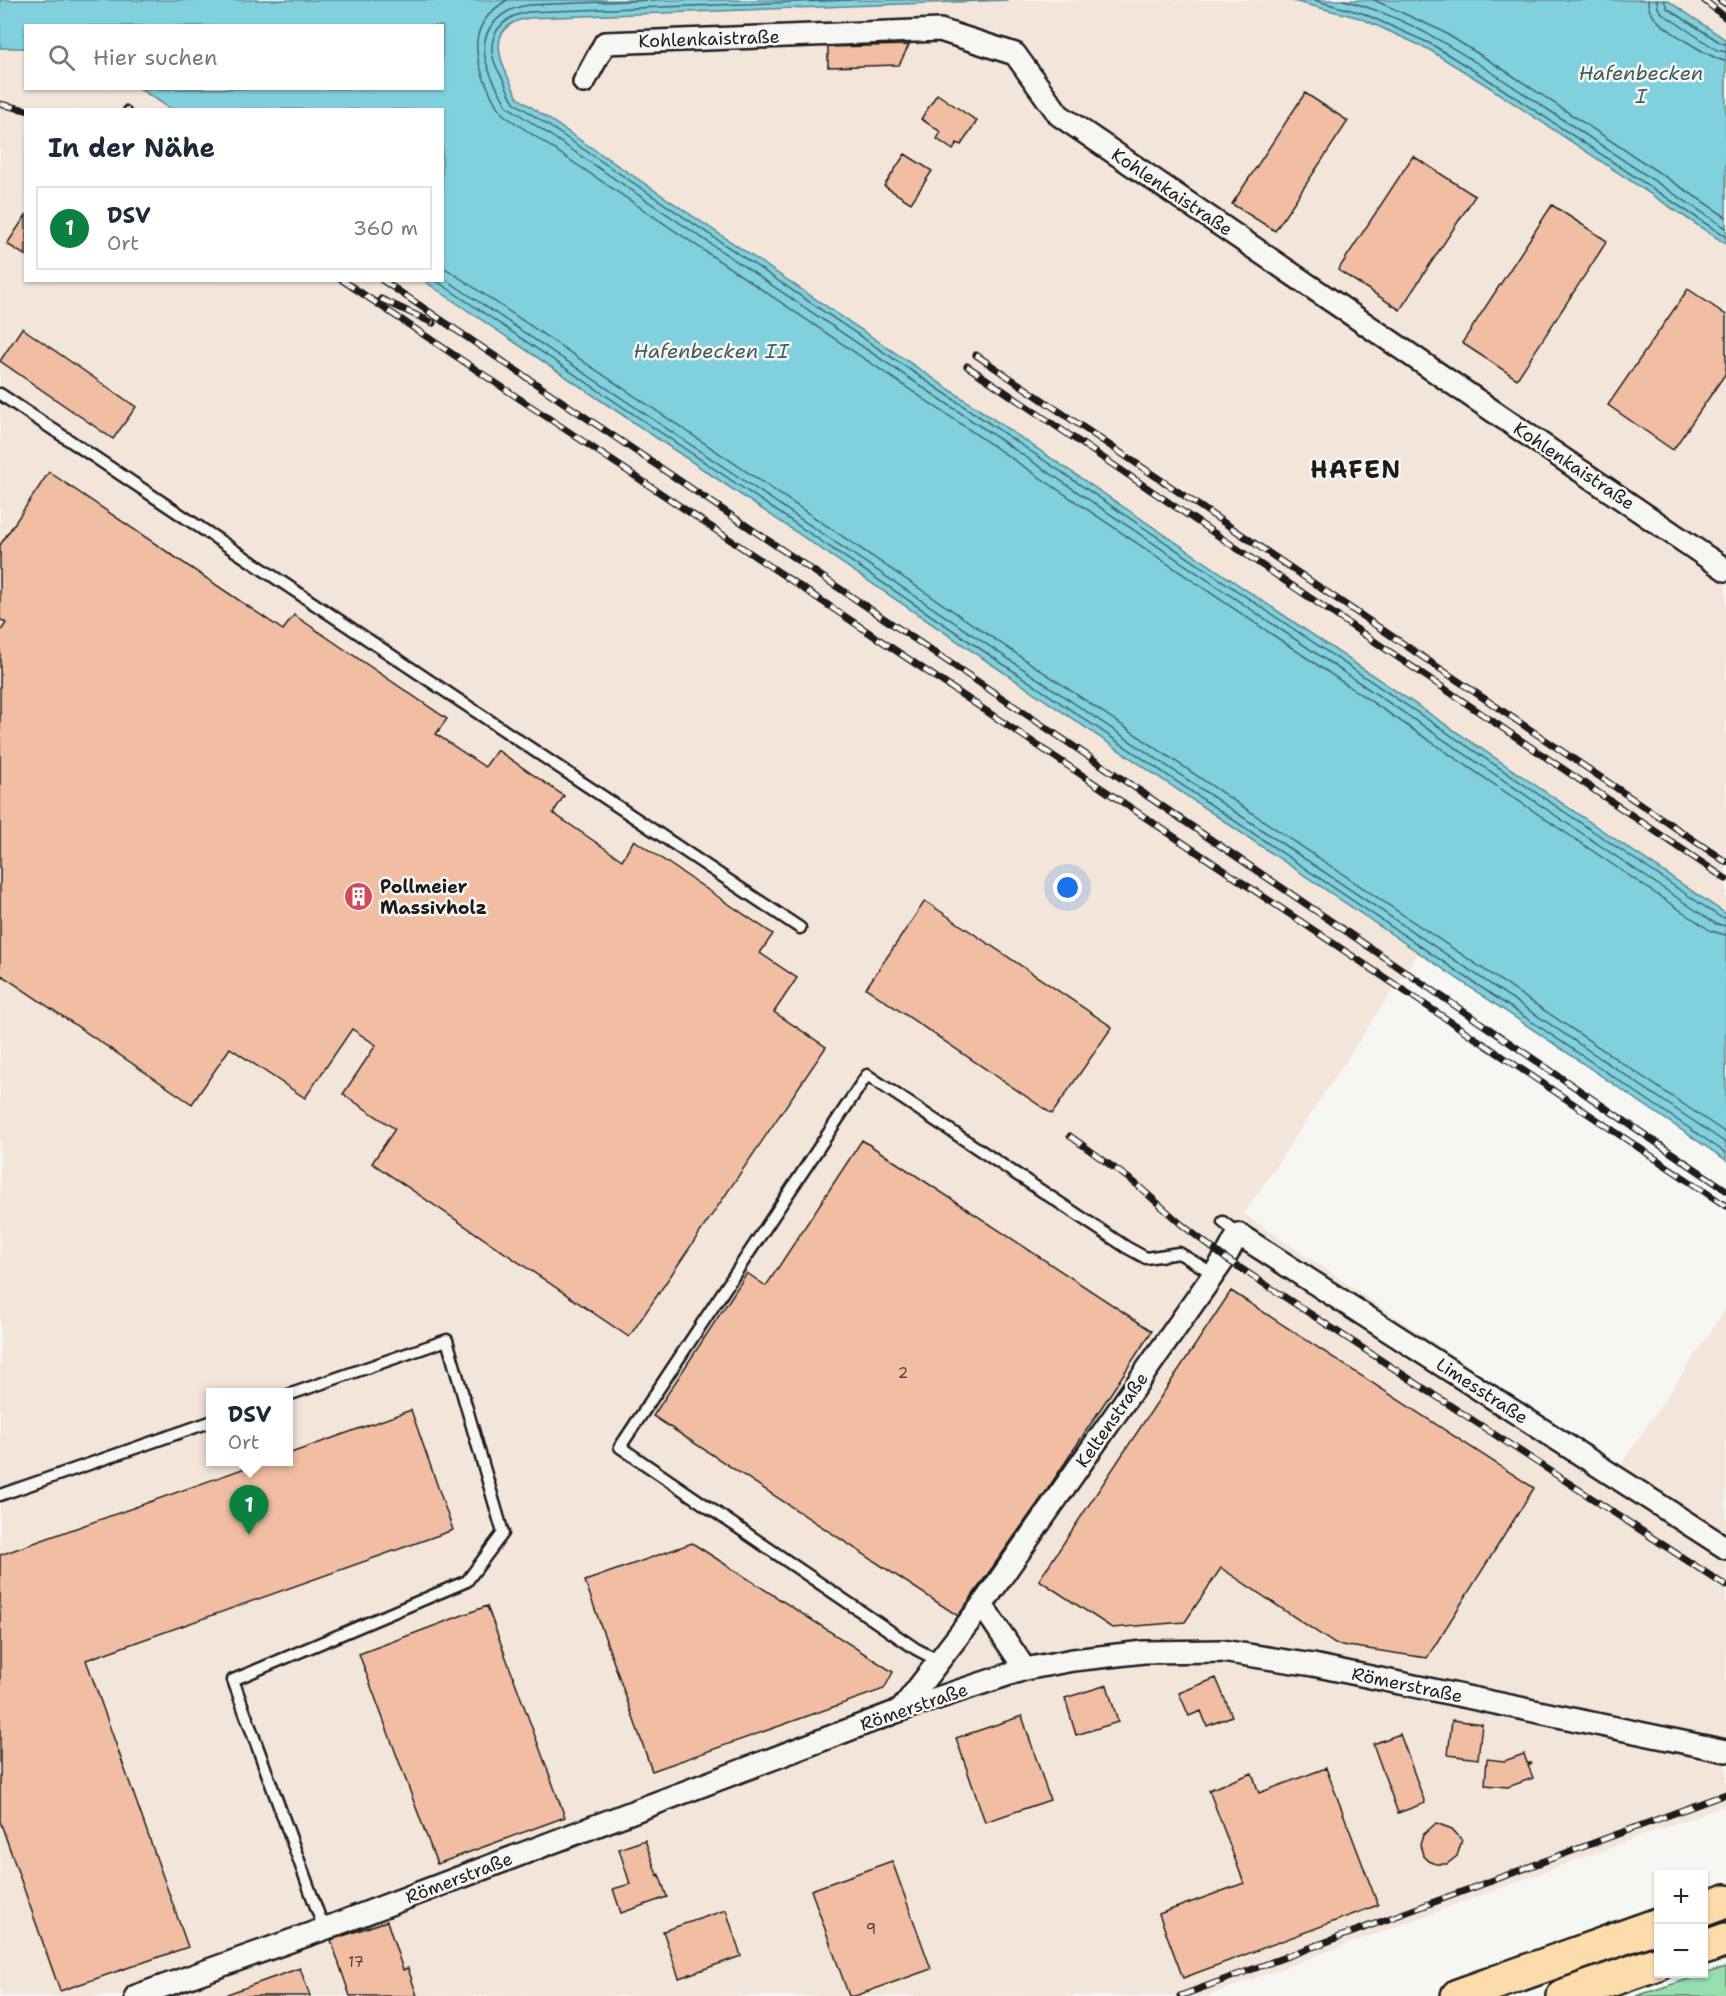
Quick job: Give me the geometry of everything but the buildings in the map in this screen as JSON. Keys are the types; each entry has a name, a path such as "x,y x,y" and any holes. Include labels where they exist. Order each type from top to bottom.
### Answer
{"main road":[{"path":"1708,1908 1726,1901"},
{"path":"1458,1996 1654,1927"},
{"path":"1708,1947 1726,1940"},
{"path":"1564,1996 1654,1965"}],"street":[{"name":"Kohlenkaistraße","path":"584,82 605,43 940,30 1015,54 1059,115 1726,570"},
{"name":"Keltenstraße","path":"901,1710 982,1605 1214,1274 1231,1228"},
{"name":"Limesstraße","path":"1231,1228 1726,1548"},
{"path":"982,1605 1025,1669"},
{"name":"Römerstraße","path":"140,1995 324,1929 901,1710 1025,1669 1073,1660 1144,1652 1222,1652 1313,1665 1726,1751"}],"lane":[{"path":"0,394 800,928"},
{"path":"939,1661 916,1649 620,1447 867,1075 1126,1247 1146,1258 1179,1253 1214,1274"},
{"path":"293,1393 447,1340 503,1533 466,1581 233,1680 324,1929"},
{"path":"0,1495 206,1423"}],"shaded area":[{"path":"0,0 1726,0 1726,1068 1456,895 1244,1214 1619,1468 1726,1309 1726,1805 1207,1996 0,1996"}],"green space":[{"path":"1726,1967 1726,1996 1636,1996 1692,1978 1708,1978 1708,1973"}],"water":[{"name":"Hafenbecken II","path":"0,0 1009,0 529,18 514,23 504,30 500,39 500,50 502,62 518,98 1726,914 1726,1160 425,282 444,282 444,108 169,108 142,90 444,90 444,24 24,24 24,48 0,48"},
{"name":"Hafenbecken I","path":"1289,0 1667,0 1726,40 1726,244 1428,49 1360,18"}],"railway":[{"path":"1704,0 1726,18"},
{"path":"1720,0 1726,4"},
{"path":"0,104 24,110"},
{"path":"345,282 1726,1206"},
{"path":"385,282 1726,1190"},
{"path":"381,299 433,323"},
{"path":"976,355 1726,862"},
{"path":"967,366 1726,879"},
{"path":"1070,1136 1135,1183 1181,1224 1225,1258 1726,1586"},
{"path":"1180,1996 1726,1794"}],"place":[{"name":"Pollmeier Massivholz","path":"359,897"},
{"name":"DSV","path":"249,1535"}],"district":[{"name":"HAFEN","path":"1356,470"}]}
